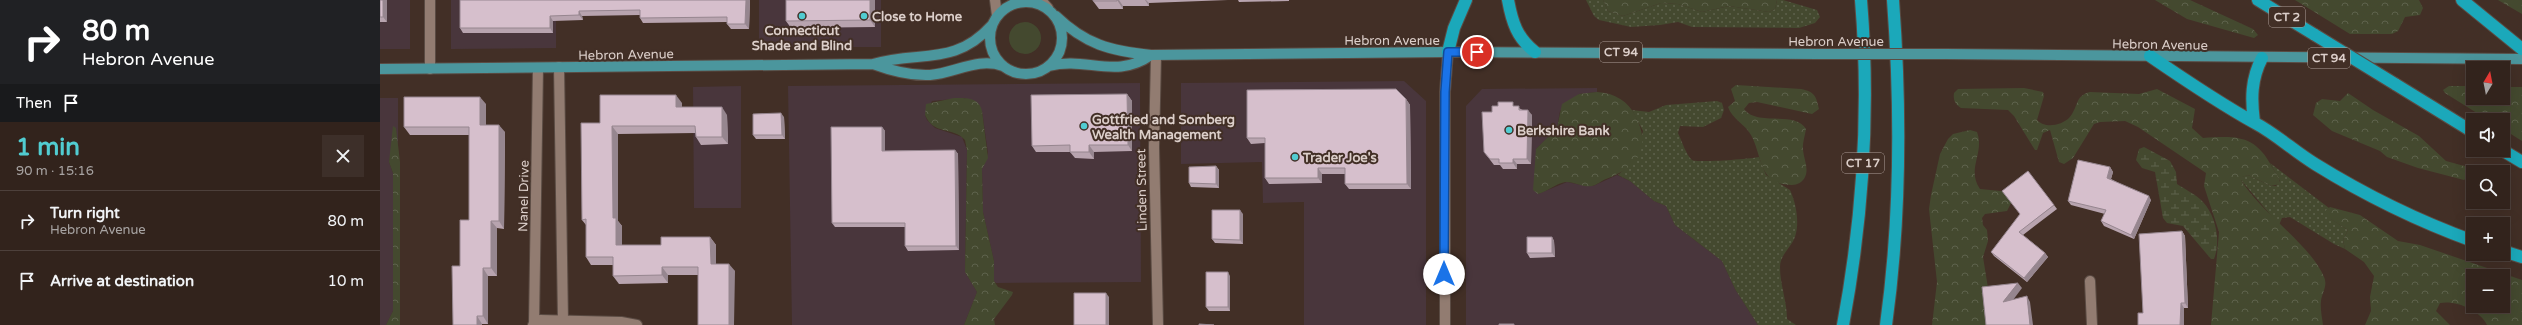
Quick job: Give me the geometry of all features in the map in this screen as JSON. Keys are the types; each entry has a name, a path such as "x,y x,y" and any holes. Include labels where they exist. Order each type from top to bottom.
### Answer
{"highway":[{"path":"1448,52 1454,28 1466,0"},
{"path":"1508,0 1516,31 1522,41 1535,52"},
{"name":"CT 17","path":"1843,325 1855,251 1864,150 1865,94 1861,0"},
{"name":"CT 17","path":"1886,325 1894,258 1898,172 1898,87 1893,0"},
{"name":"CT 2","path":"2258,0 2466,128"},
{"path":"2462,0 2522,49"},
{"path":"2150,56 2223,106 2254,122 2314,164 2396,209 2466,238"},
{"path":"2254,122 2251,95 2254,75 2262,58"},
{"path":"2510,155 2522,162"},
{"path":"2510,254 2522,258"}],"main road":[{"path":"1024,1 1034,2 1048,8 1056,16 1062,30 1062,45 1056,59 1048,66 1029,74 1019,73 1005,67 998,60 991,46 995,21 1009,6 1024,1"},
{"name":"Hebron Avenue","path":"1056,16 1075,33 1099,46 1124,53 1153,55 1535,52 1945,54 2522,60"},
{"name":"Hebron Avenue","path":"380,70 873,64 896,58 937,56 959,50 983,36 995,21"},
{"name":"Hebron Avenue","path":"1048,66 1071,63 1124,68 1153,55"},
{"name":"Hebron Avenue","path":"873,64 898,73 917,75 944,73 979,63 997,64 1005,67"}],"street":[{"path":"430,0 430,69"},
{"path":"995,0 995,21"},
{"path":"1041,0 1048,8"},
{"path":"1445,325 1445,92 1448,52"},
{"name":"Linden Street","path":"1153,55 1158,325"},
{"path":"559,67 563,321"},
{"name":"Nanel Drive","path":"534,324 538,68"},
{"path":"2090,281 2092,325"},
{"name":"Nanel Drive","path":"534,324 540,320 621,322 638,325"}],"shaded area":[{"path":"380,0 410,0 410,49 380,49"},
{"path":"451,0 556,0 556,48 451,49"},
{"path":"759,0 881,0 881,47 759,47"},
{"path":"1404,81 1426,101 1426,325 1304,325 1304,202 1263,203 1262,162 1181,164 1181,83"},
{"path":"1140,83 1141,282 996,283 994,281 994,261 983,212 982,169 988,153 982,111 965,98 932,101 925,115 927,120 935,128 962,137 967,150 965,272 977,292 964,325 792,325 788,86"},
{"path":"741,86 741,208 694,208 693,87"},
{"path":"1597,88 1597,92 1579,94 1560,111 1557,129 1536,149 1538,194 1567,182 1593,186 1617,175 1630,181 1654,201 1666,206 1675,225 1722,261 1735,289 1758,325 1466,325 1466,106 1482,89"},
{"path":"380,98 398,98 398,155 396,128 389,162 393,173 393,311 386,325 380,325"}],"green space":[{"path":"1586,0 1603,0 1608,11 1623,16 1661,3 1678,4 1702,12 1729,6 1769,12 1775,9 1777,0 1783,0 1817,10 1820,17 1815,23 1799,28 1692,27 1678,22 1631,27 1599,20 1594,16"},
{"path":"1603,0 1777,0 1775,9 1769,12 1729,6 1702,12 1678,4 1661,3 1623,16 1608,11"},
{"path":"2155,0 2190,0 2253,29 2258,35 2254,38 2187,19"},
{"path":"2295,0 2419,0 2423,8 2420,15 2405,17 2398,31 2392,34 2350,34"},
{"path":"2498,0 2522,0 2522,14"},
{"path":"1022,22 1028,22 1038,29 1041,38 1040,44 1034,51 1028,54 1022,54 1012,47 1009,41 1009,35 1016,25"},
{"path":"1736,85 1801,89 1814,95 1819,109 1812,114 1757,102 1749,103 1744,109 1750,114 1758,117 1794,120 1801,123 1806,129 1803,148 1807,170 1804,179 1800,183 1792,185 1781,184 1767,175 1749,131 1733,115 1728,107 1735,101 1731,89"},
{"path":"2449,86 2466,86 2466,105 2510,105 2510,87 2522,87 2522,141 2510,133 2510,113 2477,113 2445,93 2443,90"},
{"path":"2024,88 2043,92 2044,96 2037,120 2040,123 2049,125 2062,123 2069,118 2081,96 2090,92 2139,94 2157,89 2195,109 2192,128 2203,138 2225,137 2243,139 2259,148 2276,173 2280,184 2271,186 2248,175 2242,177 2241,180 2261,205 2297,241 2318,265 2325,280 2321,304 2323,325 2211,325 2219,232 2204,186 2206,173 2138,127 2125,121 2100,122 2094,124 2073,158 2064,164 2059,162 2050,130 2043,133 2037,150 2035,150 2014,116 2008,110 1961,108 1954,100 1954,93 1958,89"},
{"path":"1597,92 1615,96 1625,102 1633,111 1641,129 1642,148 1639,156 1626,169 1594,185 1585,186 1572,182 1565,182 1538,194 1533,190 1536,149 1557,128 1562,104 1579,94"},
{"path":"2348,93 2373,110 2419,136 2446,161 2466,166 2466,179 2464,180 2418,168 2387,157 2380,151 2332,131 2313,115 2316,103 2322,99 2340,101"},
{"path":"954,98 971,99 978,103 982,111 988,158 982,169 983,212 994,261 994,281 998,287 1013,292 994,319 995,325 964,325 977,292 965,272 967,150 965,140 955,133 933,126 925,115 926,104"},
{"path":"1717,101 1722,103 1724,110 1721,118 1703,127 1680,126 1678,133 1692,160 1713,161 1759,157 1766,175 1790,190 1795,203 1797,224 1795,237 1782,257 1780,267 1787,319 1796,325 1758,325 1735,289 1722,261 1675,225 1666,206 1654,201 1630,181 1618,175 1637,158 1643,131 1632,110 1649,112 1666,105"},
{"path":"393,126 396,128 400,162 400,325 386,325 393,311 393,173 389,162"},
{"path":"1970,130 1977,132 1979,140 1975,175 1976,182 1980,189 2011,192 2014,197 2007,211 1985,214 1982,218 1983,225 1987,230 1988,241 1983,257 1994,325 1932,325 1937,282 1929,209 1931,195 1940,154 1948,139 1953,134"},
{"path":"2144,147 2170,161 2176,172 2177,184 2198,197 2211,214 2217,237 2214,259 2211,259 2183,226 2167,223 2163,218 2155,172 2142,168 2136,160 2139,149"},
{"path":"2270,163 2329,208 2331,219 2348,230 2343,240 2345,249 2334,244 2290,217 2282,218 2279,225 2241,180 2241,177 2248,175 2271,186 2276,186 2280,181"},
{"path":"2330,207 2360,215 2398,241 2420,245 2490,269 2466,269 2466,307 2453,303 2440,303 2436,311 2450,325 2365,325 2371,311 2370,297 2374,276 2364,262 2345,249 2343,240 2348,230 2326,216 2326,210"},
{"path":"2510,276 2522,280 2522,325 2487,325 2476,313 2510,313"}],"building":[{"path":"380,0 383,0 383,17 380,17"},
{"path":"460,0 746,0 745,24 727,24 727,17 640,18 640,10 579,11 579,15 550,16 550,28 460,28"},
{"path":"786,0 870,0 870,20 786,21"},
{"path":"1117,0 1117,1 1093,1"},
{"path":"1396,89 1406,99 1407,184 1345,184 1345,168 1318,168 1318,178 1265,178 1265,138 1247,138 1247,90"},
{"path":"1127,94 1128,145 1089,145 1089,152 1070,152 1070,145 1032,146 1031,95"},
{"path":"600,95 676,95 676,107 722,107 722,137 696,137 695,126 612,126 613,218 616,218 616,245 661,245 661,237 710,237 711,264 729,264 729,325 698,325 698,267 662,267 662,275 613,276 613,257 586,257 586,219 582,220 581,123 600,123"},
{"path":"404,97 480,97 480,125 499,125 499,221 491,221 491,268 483,268 483,316 477,316 477,325 453,325 452,266 460,266 460,220 469,220 469,127 404,127"},
{"name":"Berkshire Bank","path":"1498,102 1513,102 1513,106 1519,106 1519,110 1528,110 1527,159 1513,159 1513,163 1499,163 1499,159 1490,159 1484,152 1482,112 1492,112 1492,106 1498,106"},
{"path":"781,113 782,135 753,135 753,114"},
{"path":"831,127 882,127 882,151 955,150 956,246 905,246 905,223 832,223"},
{"path":"2078,160 2110,167 2107,178 2149,196 2131,235 2101,221 2106,210 2068,201"},
{"path":"1216,166 1216,184 1189,183 1189,167"},
{"path":"2028,171 2054,205 2019,232 2045,253 2024,278 1991,252 2020,214 2002,191"},
{"path":"1212,210 1240,210 1240,240 1212,239"},
{"path":"2182,231 2185,303 2181,303 2180,325 2138,325 2138,313 2143,313 2139,234"},
{"path":"1527,237 1552,237 1552,253 1527,253"},
{"path":"1206,272 1228,272 1228,307 1206,307"},
{"path":"2018,283 2003,302 2027,296 2030,325 1986,325 1982,287"},
{"path":"1074,293 1106,293 1106,325 1074,325"},
{"path":"1514,324 1514,325 1499,325"}],"place":[{"name":"Connecticut Shade and Blind","path":"802,16"},
{"name":"Close to Home","path":"864,16"},
{"name":"Gottfried and Somberg Wealth Management","path":"1084,126"},
{"name":"Berkshire Bank","path":"1509,130"},
{"name":"Trader Joe's","path":"1295,157"}],"route":[{"path":"1444,274 1445,92 1448,52 1477,52"}]}
